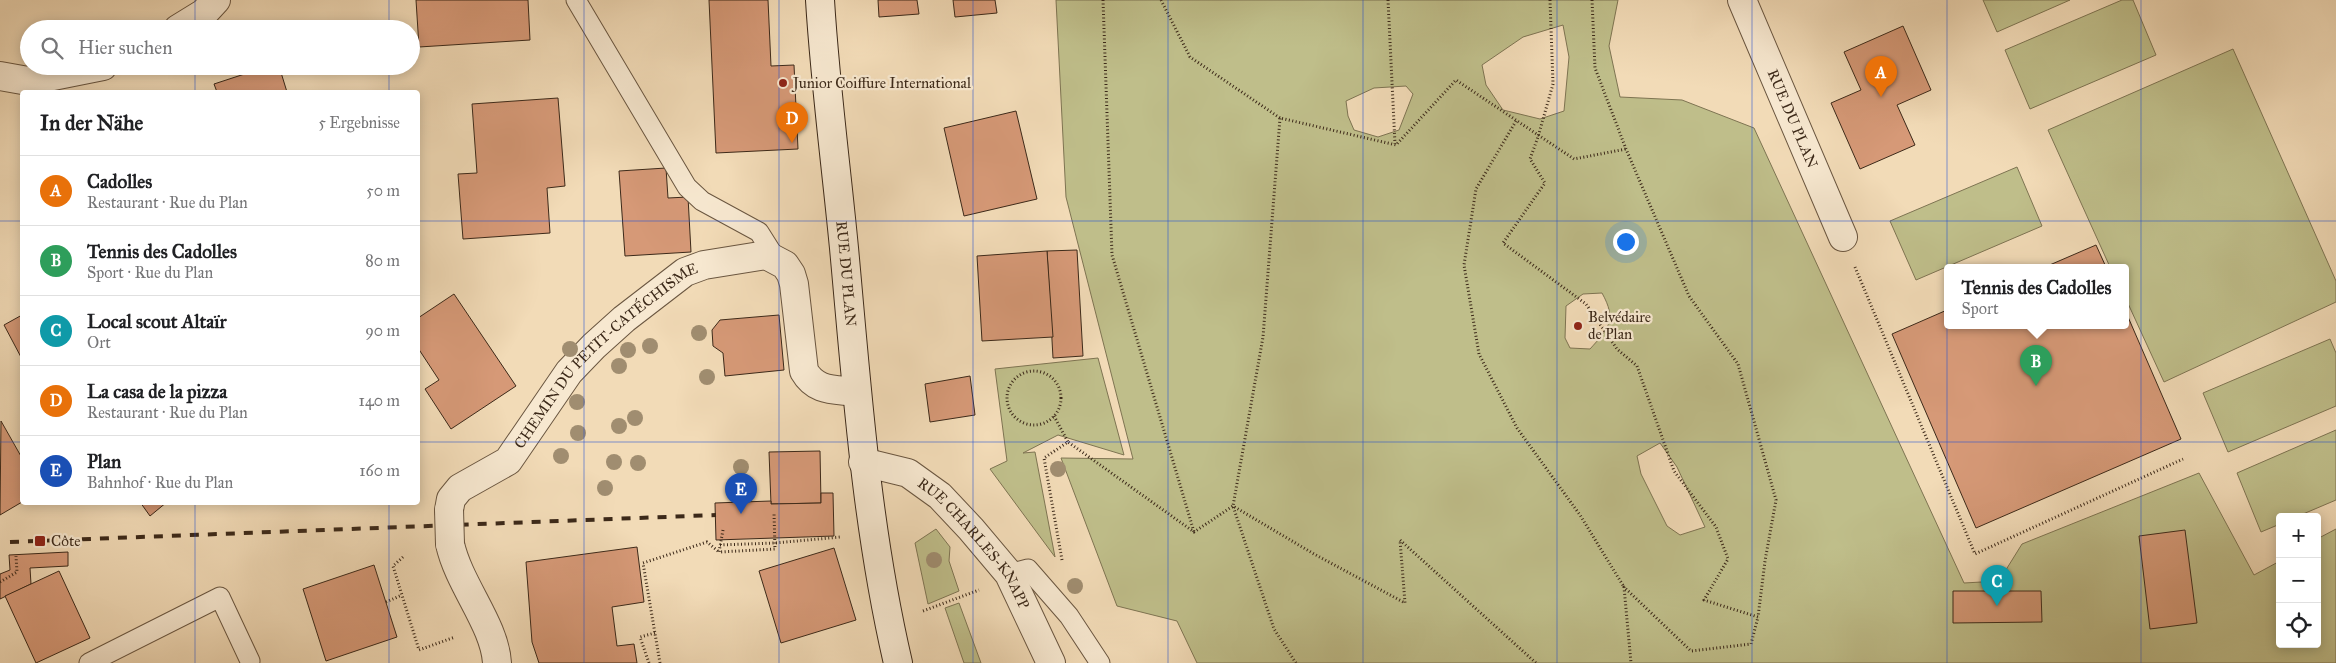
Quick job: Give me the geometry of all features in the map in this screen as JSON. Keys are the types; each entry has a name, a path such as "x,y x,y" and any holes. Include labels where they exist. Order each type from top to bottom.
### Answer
{"street":[{"path":"193,20 204,13 216,0"},
{"name":"RUE DU PLAN","path":"820,0 824,65 844,246 863,462 875,547 898,663"},
{"name":"RUE DU PLAN","path":"1742,0 1842,236"},
{"path":"0,76 28,81 58,75"},
{"name":"CHEMIN DU PETIT-CATÉCHISME","path":"497,663 492,639 463,583 454,561 450,544 449,510 451,499 460,488 508,460 569,372 624,319 685,272 704,265 759,255 766,255 776,259"},
{"path":"776,259 785,265 791,274 794,284 804,371 814,384 856,392"},
{"name":"RUE CHARLES-KNAPP","path":"863,462 908,473 940,496 1009,574 1051,663"}],"lane":[{"path":"576,0 687,187 702,201 759,232 776,259"},
{"path":"1009,574 1028,569 1069,616 1100,663"},
{"path":"88,663 220,597 250,661"}],"path":[{"path":"1103,0 1112,254 1194,532"},
{"path":"1161,0 1190,57 1280,118 1396,145"},
{"path":"1388,0 1396,145"},
{"path":"1550,0 1553,84 1530,159 1545,183 1503,243 1586,304 1617,349 1637,366 1674,471 1716,526 1728,559 1704,600 1758,617"},
{"path":"1516,121 1476,189 1471,218 1464,265 1479,354 1517,428 1580,515 1624,587 1691,651 1751,644 1758,617 1765,561 1776,500 1738,364 1689,296 1626,149 1595,68 1592,0"},
{"path":"1396,145 1456,80 1538,137 1574,159 1626,149"},
{"path":"1280,118 1264,337 1233,506 1274,629 1296,663"},
{"path":"1842,236 1975,554 2183,459"},
{"path":"1028,371 1045,372 1052,377 1058,384 1061,392 1059,409 1054,416 1038,425 1019,421 1008,406 1008,388 1013,380 1028,371"},
{"path":"1054,416 1068,442 1194,532"},
{"path":"1062,561 1044,458 1068,442"},
{"path":"1194,532 1233,506"},
{"path":"1233,506 1314,554 1405,603 1400,540 1536,663"},
{"path":"660,663 643,563 707,542 719,552 775,549 774,513"},
{"path":"719,552 723,530"},
{"path":"720,545 846,537"},
{"path":"0,582 17,572 16,556"},
{"path":"403,557 393,566 419,650 464,634"},
{"path":"1624,587 1631,663"},
{"path":"923,611 981,589"},
{"path":"386,602 402,595"},
{"path":"649,663 640,637 654,633"}],"shaded area":[{"path":"1056,0 1618,0 1609,46 1620,97 1682,100 1754,128 1964,583 1999,581 2022,544 2199,473 2254,575 2276,563 2276,648 2321,648 2321,537 2336,529 2336,663 1197,663 1177,621 1117,606 1061,458 1133,459 1066,197","holes":["1563,25 1569,57 1564,111 1540,119 1503,110 1486,85 1482,65 1523,37","1406,86 1413,94 1399,130 1378,137 1354,130 1348,116 1346,101 1374,88","1602,293 1607,302 1610,317 1606,329 1590,349 1570,348 1565,338 1566,306 1583,294","1660,443 1677,467 1705,527 1680,535 1667,526 1641,474 1637,456"]},
{"path":"1983,0 2070,0 1997,32"},
{"path":"2122,0 2133,0 2156,55 2030,109 2005,50"},
{"path":"2233,49 2336,281 2336,302 2164,382 2129,306 2129,264 2109,264 2048,130"},
{"path":"2017,167 2042,226 1953,264 1944,264 1944,268 1916,280 1890,221"},
{"path":"2330,339 2336,353 2336,406 2228,452 2203,393"},
{"path":"1098,358 1124,455 1058,435 1023,453 1035,452 1055,557 990,469 1007,461 995,369"},
{"path":"2336,430 2336,500 2305,513 2276,513 2276,526 2261,532 2237,473"},
{"path":"936,529 950,547 949,561 959,591 928,604 915,543"},
{"path":"959,603 981,663 964,663 945,608"}],"building":[{"path":"416,0 528,0 530,40 420,47 420,20 417,20"},
{"path":"709,0 768,0 771,66 794,65 798,149 716,153"},
{"path":"878,0 917,0 919,14 879,17"},
{"path":"953,0 995,0 997,13 955,17"},
{"path":"1903,26 1931,90 1897,105 1915,145 1860,169 1831,103 1861,90 1844,52"},
{"path":"242,75 282,75 286,90 216,90 214,84"},
{"path":"558,98 565,186 547,188 550,233 463,239 458,174 477,173 472,104"},
{"path":"1016,111 1037,199 964,216 944,128"},
{"path":"666,168 668,198 688,197 691,252 625,256 619,171"},
{"path":"2096,245 2105,264 2052,264"},
{"path":"1077,250 1083,356 1053,358 1047,251"},
{"path":"1047,251 1053,337 982,341 977,256"},
{"path":"454,294 516,386 451,429 425,389 439,380 420,351 420,317"},
{"path":"1944,311 1944,329 2129,329 2129,319 2181,439 1976,528 1892,334"},
{"path":"779,315 784,370 725,376 723,353 713,346 712,330 720,320"},
{"path":"20,316 20,355 4,325"},
{"path":"970,376 975,415 930,422 925,384"},
{"path":"1,421 20,454 20,503 0,515"},
{"path":"820,451 821,503 771,504 769,452"},
{"path":"821,493 833,493 834,536 716,540 715,503 771,501 771,504 821,503"},
{"path":"142,505 163,505 150,516"},
{"path":"2185,530 2197,623 2150,629 2139,536"},
{"path":"637,547 644,602 612,607 617,646 634,644 637,663 539,663 532,642 526,562"},
{"path":"834,548 856,620 781,643 759,571"},
{"path":"68,552 68,566 30,568 31,584 0,599 0,574 10,570 9,555"},
{"path":"374,565 397,637 326,661 303,589"},
{"path":"59,571 90,638 36,663 5,596"},
{"path":"1953,591 2041,591 2042,622 1953,623"}],"railway":[{"path":"10,542 716,515"}],"place":[{"name":"Junior Coiffure International","path":"783,83"},
{"name":"Cadolles","path":"1881,97"},
{"name":"La casa de la pizza","path":"792,143"},
{"name":"Belvédaire de Plan","path":"1578,326"},
{"name":"Tennis des Cadolles","path":"2036,386"},
{"name":"Plan","path":"741,514"},
{"name":"Côte","path":"40,541"},
{"name":"Local scout Altaïr","path":"1997,606"}]}
